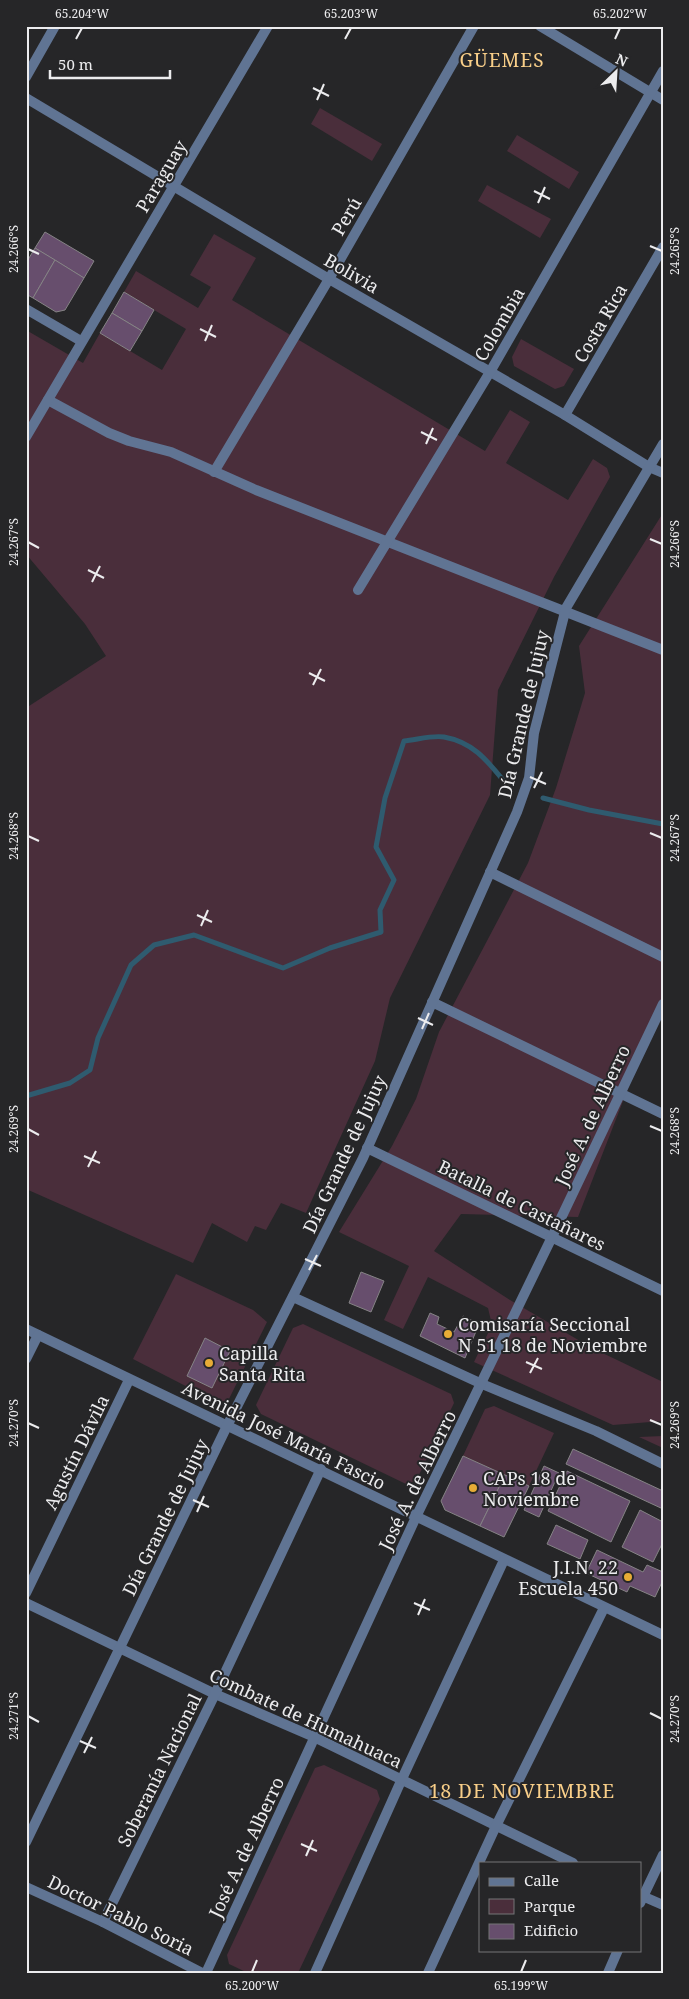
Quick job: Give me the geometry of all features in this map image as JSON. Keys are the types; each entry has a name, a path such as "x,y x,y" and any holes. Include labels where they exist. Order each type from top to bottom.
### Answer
{"street":[{"path":"26,77 55,26"},
{"name":"Paraguay","path":"26,438 268,26"},
{"name":"Perú","path":"214,472 329,279 474,26"},
{"path":"540,26 663,100"},
{"name":"Colombia","path":"358,590 490,372 663,71"},
{"name":"Bolivia","path":"26,98 329,279 663,473"},
{"name":"Costa Rica","path":"566,415 663,247"},
{"path":"26,309 81,342"},
{"path":"48,400 109,433 129,441 171,452 214,472 387,542 663,650"},
{"name":"Día Grande de Jujuy","path":"26,1842 227,1426 367,1148 517,812 529,778 534,733 565,611 663,444"},
{"path":"490,872 663,957"},
{"path":"432,1002 663,1114"},
{"name":"José A. de Alberro","path":"204,1973 416,1517 482,1384 663,1004"},
{"name":"Batalla de Castañares","path":"367,1148 663,1291"},
{"path":"293,1297 482,1384 596,1431 663,1464"},
{"name":"Avenida José María Fascio","path":"26,1329 663,1635"},
{"path":"26,1359 38,1335"},
{"name":"Agustín Dávila","path":"26,1593 130,1380"},
{"name":"Soberanía Nacional","path":"102,1922 215,1694 321,1470"},
{"path":"315,1973 401,1781 504,1560"},
{"name":"Combate de Humahuaca","path":"26,1602 215,1694 314,1737 401,1781 571,1862"},
{"path":"479,1862 604,1608"},
{"path":"642,1896 663,1855"},
{"path":"428,1973 479,1863"},
{"name":"Doctor Pablo Soria","path":"26,1887 102,1922 204,1973"},
{"path":"642,1898 663,1905"},
{"path":"608,1973 617,1952"},
{"path":"180,1962 182,1973"}],"green space":[{"path":"320,108 382,144 372,161 311,124"},
{"path":"517,135 579,172 569,189 507,151"},
{"path":"487,185 551,219 540,238 478,201"},
{"path":"214,234 256,258 232,300 485,451 510,410 530,422 506,463 568,500 593,459 607,468 610,477 554,577 498,690 490,795 390,998 375,1061 306,1213 281,1203 266,1230 255,1226 247,1242 212,1223 193,1263 26,1189 26,708 106,656 85,624 26,554 26,330 83,363 100,333 162,370 186,329 124,292 136,271 198,308 211,287 190,275"},
{"path":"521,339 574,369 564,386 555,389 514,366 512,357"},
{"path":"663,513 663,998 578,1217 461,1214 434,1251 510,1300 592,1348 663,1382 663,1421 613,1425 474,1362 492,1325 488,1308 428,1277 403,1329 384,1320 409,1266 339,1232 392,1146 416,1099 439,1032 528,863 556,788 585,693 579,646"},
{"path":"176,1274 253,1310 267,1322 227,1403 211,1399 133,1359"},
{"path":"303,1324 451,1394 454,1403 416,1481 406,1484 261,1414 256,1405 293,1328"},
{"path":"494,1406 554,1433 529,1486 463,1456 485,1409"},
{"path":"663,1436 663,1448 639,1437"},
{"path":"324,1765 377,1790 380,1799 298,1973 248,1973 229,1964 227,1955 315,1768"}],"building":[{"path":"45,232 94,261 84,278 35,248"},
{"path":"35,248 55,260 33,298 26,294 26,263"},
{"path":"55,260 84,278 65,310 56,312 33,298"},
{"path":"124,292 154,310 142,331 112,313"},
{"path":"112,313 142,331 130,351 100,333"},
{"path":"361,1272 384,1281 371,1312 349,1303"},
{"name":"Comisaría Seccional N 51 18 de Noviembre","path":"430,1313 439,1317 437,1324 454,1332 463,1316 479,1324 465,1358 420,1336"},
{"name":"Capilla Santa Rita","path":"205,1338 230,1351 212,1388 187,1376"},
{"path":"573,1449 663,1491 663,1509 566,1464"},
{"name":"CAPs 18 de Noviembre","path":"463,1456 505,1475 480,1526 445,1510 441,1501"},
{"path":"544,1466 559,1473 539,1517 524,1510"},
{"path":"567,1471 630,1501 611,1542 548,1511"},
{"path":"505,1475 529,1486 504,1537 480,1526"},
{"path":"640,1510 663,1522 663,1542 653,1562 622,1547"},
{"path":"556,1525 588,1540 580,1559 547,1544"},
{"name":"J.I.N. 22 Escuela 450","path":"597,1550 643,1572 647,1565 663,1572 663,1580 655,1597 630,1586 627,1592 586,1573"}],"waterway":[{"path":"26,1096 70,1083 90,1070 98,1038 131,965 154,945 194,935 283,968 330,948 381,932 380,910 394,880 376,847 385,798 404,741 434,737 454,739 478,752 503,780"},
{"path":"543,798 589,810 663,824"}],"place":[{"name":"Comisaría Seccional N 51 18 de Noviembre","path":"448,1334"},
{"name":"Capilla Santa Rita","path":"209,1363"},
{"name":"CAPs 18 de Noviembre","path":"473,1488"},
{"name":"J.I.N. 22 Escuela 450","path":"628,1577"}],"district":[{"name":"GÜEMES","path":"502,60"},
{"name":"18 DE NOVIEMBRE","path":"522,1791"}]}
